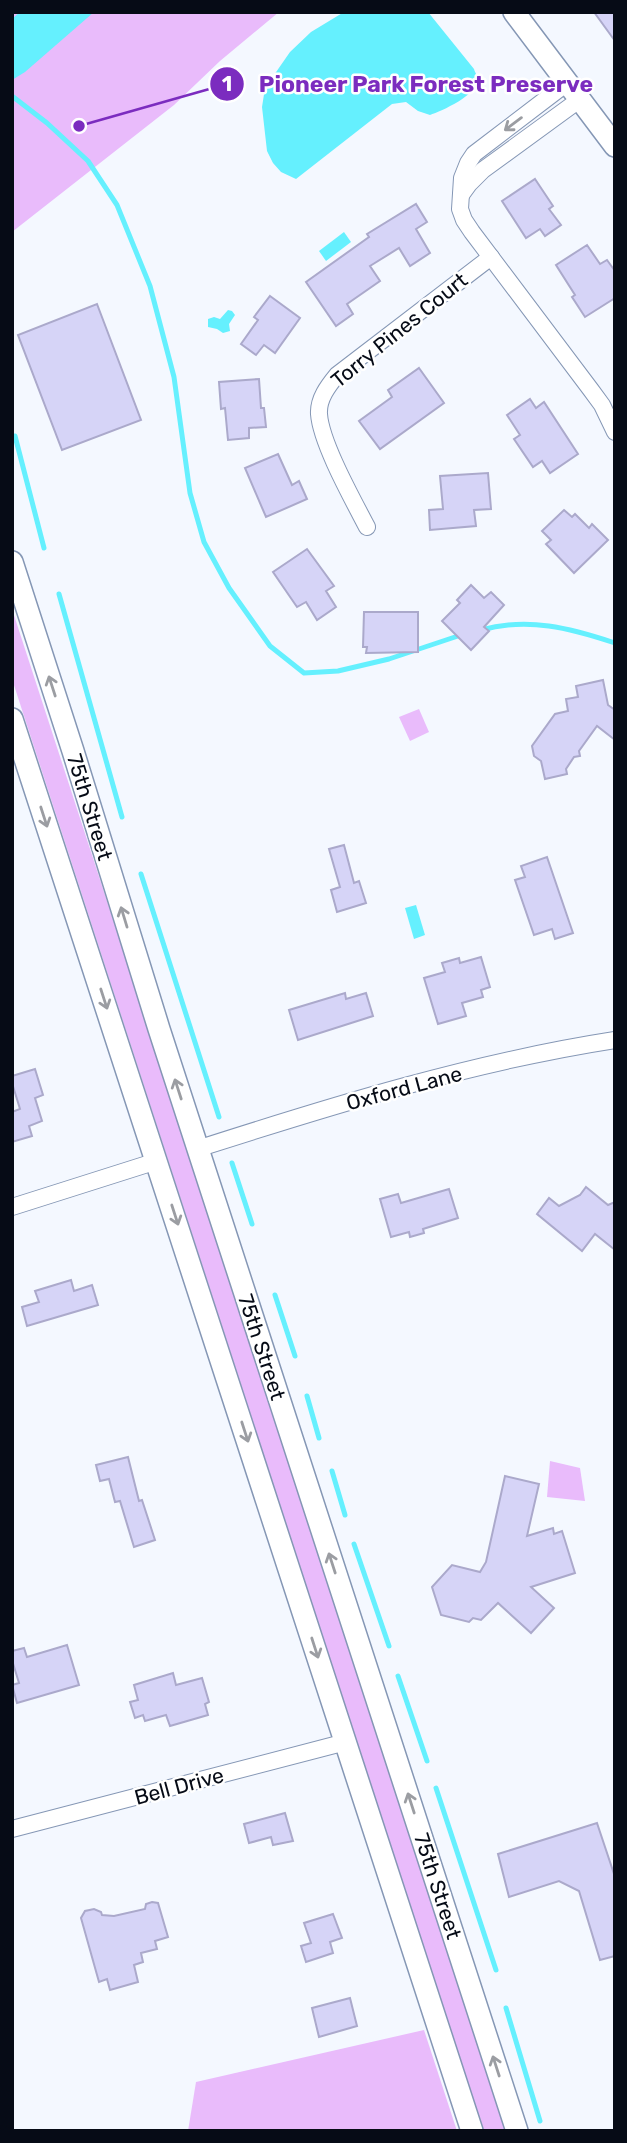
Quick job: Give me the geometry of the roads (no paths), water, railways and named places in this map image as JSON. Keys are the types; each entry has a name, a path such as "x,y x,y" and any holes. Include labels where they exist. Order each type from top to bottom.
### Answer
{"main road":[{"path":"514,12 615,146"},
{"name":"75th Street","path":"12,562 197,1149 517,2131"},
{"name":"75th Street","path":"12,719 472,2131"}],"street":[{"path":"573,91 474,154 462,178 460,208 464,220 602,405 615,432"},
{"name":"Torry Pines Court","path":"367,527 324,438 319,413 324,391 337,375 491,257"},
{"name":"Oxford Lane","path":"197,1149 288,1120 436,1079 527,1057 615,1040"},
{"path":"12,1207 157,1161"},
{"name":"Bell Drive","path":"12,1829 346,1742"}],"water":[{"path":"20,12 94,12 25,72 12,80 12,19"},
{"path":"344,12 428,12 474,69 478,80 466,97 430,115 418,111 406,102 392,104 296,179 281,172 267,151 262,107 265,88 290,52 311,32"},
{"path":"344,232 351,242 326,261 319,251"},
{"path":"228,310 235,315 229,324 230,331 223,333 208,327 208,319 220,319"},
{"path":"416,905 425,935 414,939 405,908"}],"waterway":[{"path":"12,96 47,123 88,161 117,205 150,286 174,377 190,493 204,542 229,588 270,646 304,673 338,671 389,659 461,635"},
{"path":"15,436 44,548"},
{"path":"59,594 122,817"},
{"path":"481,630 532,624 565,629 615,643"},
{"path":"141,874 219,1117"},
{"path":"232,1163 252,1224"},
{"path":"275,1295 295,1356"},
{"path":"307,1396 319,1438"},
{"path":"332,1471 345,1515"},
{"path":"354,1544 389,1646"},
{"path":"398,1676 427,1761"},
{"path":"436,1788 496,1970"},
{"path":"506,2008 540,2121"}],"place":[{"name":"Pioneer Park Forest Preserve","path":"79,126"}]}
